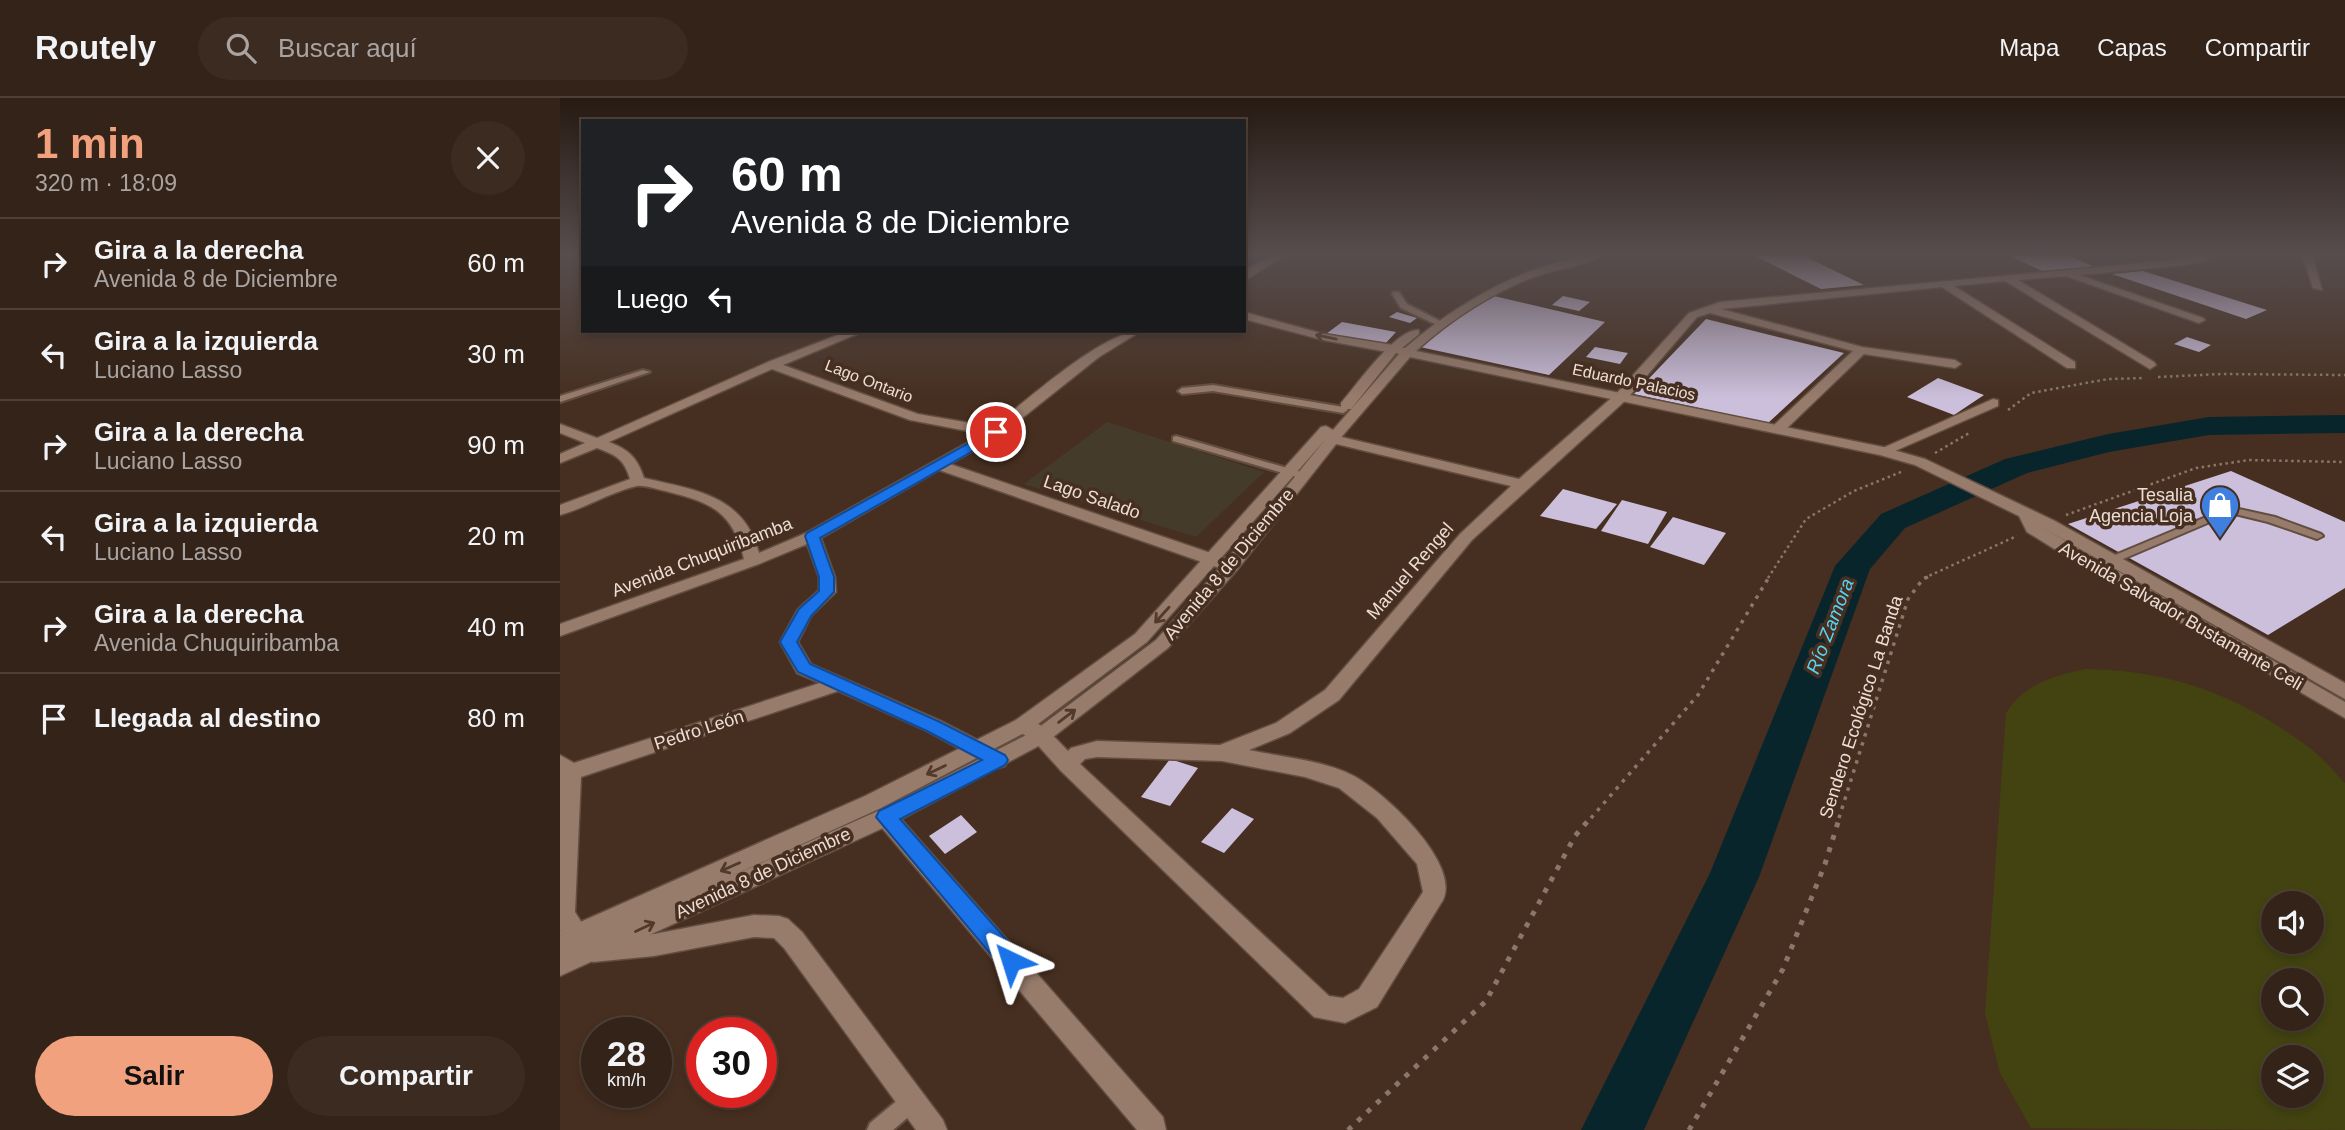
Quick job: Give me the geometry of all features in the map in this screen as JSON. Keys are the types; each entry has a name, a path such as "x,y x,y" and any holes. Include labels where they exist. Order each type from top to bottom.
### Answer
{"street":[{"name":"Avenida 8 de Diciembre","path":"560,965 576,943 978,749 1032,731 1161,644 1231,566 1342,410 1401,351 1461,302"},
{"name":"Avenida 8 de Diciembre","path":"1437,322 1476,302"},
{"path":"1707,308 1743,302"},
{"path":"1972,302 2071,365"},
{"path":"2047,302 2150,365"},
{"path":"2147,302 2199,320"},
{"path":"1707,308 1861,350 1955,364"},
{"name":"Manuel Rengel","path":"1222,753 1283,728 1332,695 1466,537 1621,397 1693,315 1707,308"},
{"name":"Eduardo Palacios","path":"1246,316 1323,337 1883,451 1920,462 1956,478 2029,518"},
{"path":"560,459 772,365 853,333"},
{"name":"Avenida Chuquiribamba","path":"560,630 753,561 812,536 996,432 1095,354 1132,333"},
{"path":"1778,429 1861,350"},
{"name":"Avenida 8 de Diciembre","path":"576,943 886,817 998,760 1141,638 1213,559 1333,439 1401,351"},
{"name":"Lago Ontario","path":"772,365 915,416 996,432"},
{"path":"1883,451 1993,403"},
{"path":"560,428 623,453 632,463 638,481"},
{"path":"1333,439 1522,484"},
{"name":"Lago Salado","path":"939,465 1231,566"},
{"path":"560,510 638,481 685,493 726,508 743,529 753,561"},
{"name":"Avenida Salvador Bustamante Celi","path":"2029,518 2112,560 2345,691"},
{"name":"Avenida Salvador Bustamante Celi","path":"2029,518 2345,711"},
{"path":"812,536 827,577 827,592 804,613 789,642 804,668 934,726 998,760"},
{"name":"Pedro León","path":"564,770 838,684"},
{"path":"1032,731 1323,1008 1345,1011 1368,998 1435,892 1428,860 1385,812 1346,782 1306,769 1222,753 1097,749 1078,753 1068,765"},
{"path":"564,770 563,912 576,943 654,945 754,926 779,927 793,940 933,1130"},
{"path":"886,817 1153,1127"}],"lane":[{"path":"1402,302 1404,306 1437,322"},
{"path":"560,399 646,372"},
{"path":"1182,391 1213,388 1342,410"},
{"path":"1176,439 1297,474"},
{"path":"2112,560 2230,510 2271,519 2317,536"},
{"path":"877,1130 912,1101"}],"path":[{"path":"2006,410 2031,393 2108,379 2221,374 2345,375"},
{"path":"1348,1130 1486,1001 1575,836 1698,695 1806,519 1854,491 1920,462 1974,430"},
{"name":"Sendero Ecológico La Banda","path":"1689,1130 1783,969 1825,864 1908,599 1923,579 2029,518 2196,468 2249,460 2345,463"}],"shaded area":[{"path":"1107,422 1264,472 1196,537 1024,484"},
{"path":"2085,669 2117,671 2147,674 2204,690 2232,701 2285,730 2315,753 2345,783 2345,1130 2031,1128 2000,1073 1985,1013 2006,713 2031,688 2050,679"}],"building":[{"path":"1484,302 1520,302 1605,322 1549,375 1420,347"},
{"path":"1555,302 1590,302 1579,311 1552,305"},
{"path":"2196,302 2242,302 2267,310 2246,319"},
{"path":"1397,312 1417,318 1410,323 1389,317"},
{"path":"1706,319 1844,353 1768,423 1634,394"},
{"path":"1342,322 1396,332 1384,345 1326,334"},
{"path":"2187,337 2211,345 2199,352 2174,344"},
{"path":"1595,347 1628,353 1620,364 1586,357"},
{"path":"1938,378 1984,395 1954,415 1907,397"},
{"name":"Tesalia Agencia Loja","path":"2231,471 2345,522 2345,588 2268,635 2068,524"},
{"path":"1563,489 1617,504 1596,529 1540,516"},
{"path":"1622,500 1667,512 1648,544 1601,531"},
{"path":"1673,517 1726,533 1704,565 1650,547"},
{"path":"1170,759 1198,768 1170,806 1141,797"},
{"path":"1232,808 1254,819 1224,853 1201,842"},
{"path":"961,815 977,832 945,854 929,836"}],"waterway":[{"name":"Río Zamora","path":"1612,1130 1734,877 1853,566 1893,521 2016,466 2108,443 2209,426 2345,424"}],"place":[{"name":"Tesalia Agencia Loja","path":"2220,539"}],"route":[{"path":"996,432 812,536 827,577 827,592 804,613 789,642 804,668 934,726 998,760 886,817 1011,961"}]}
